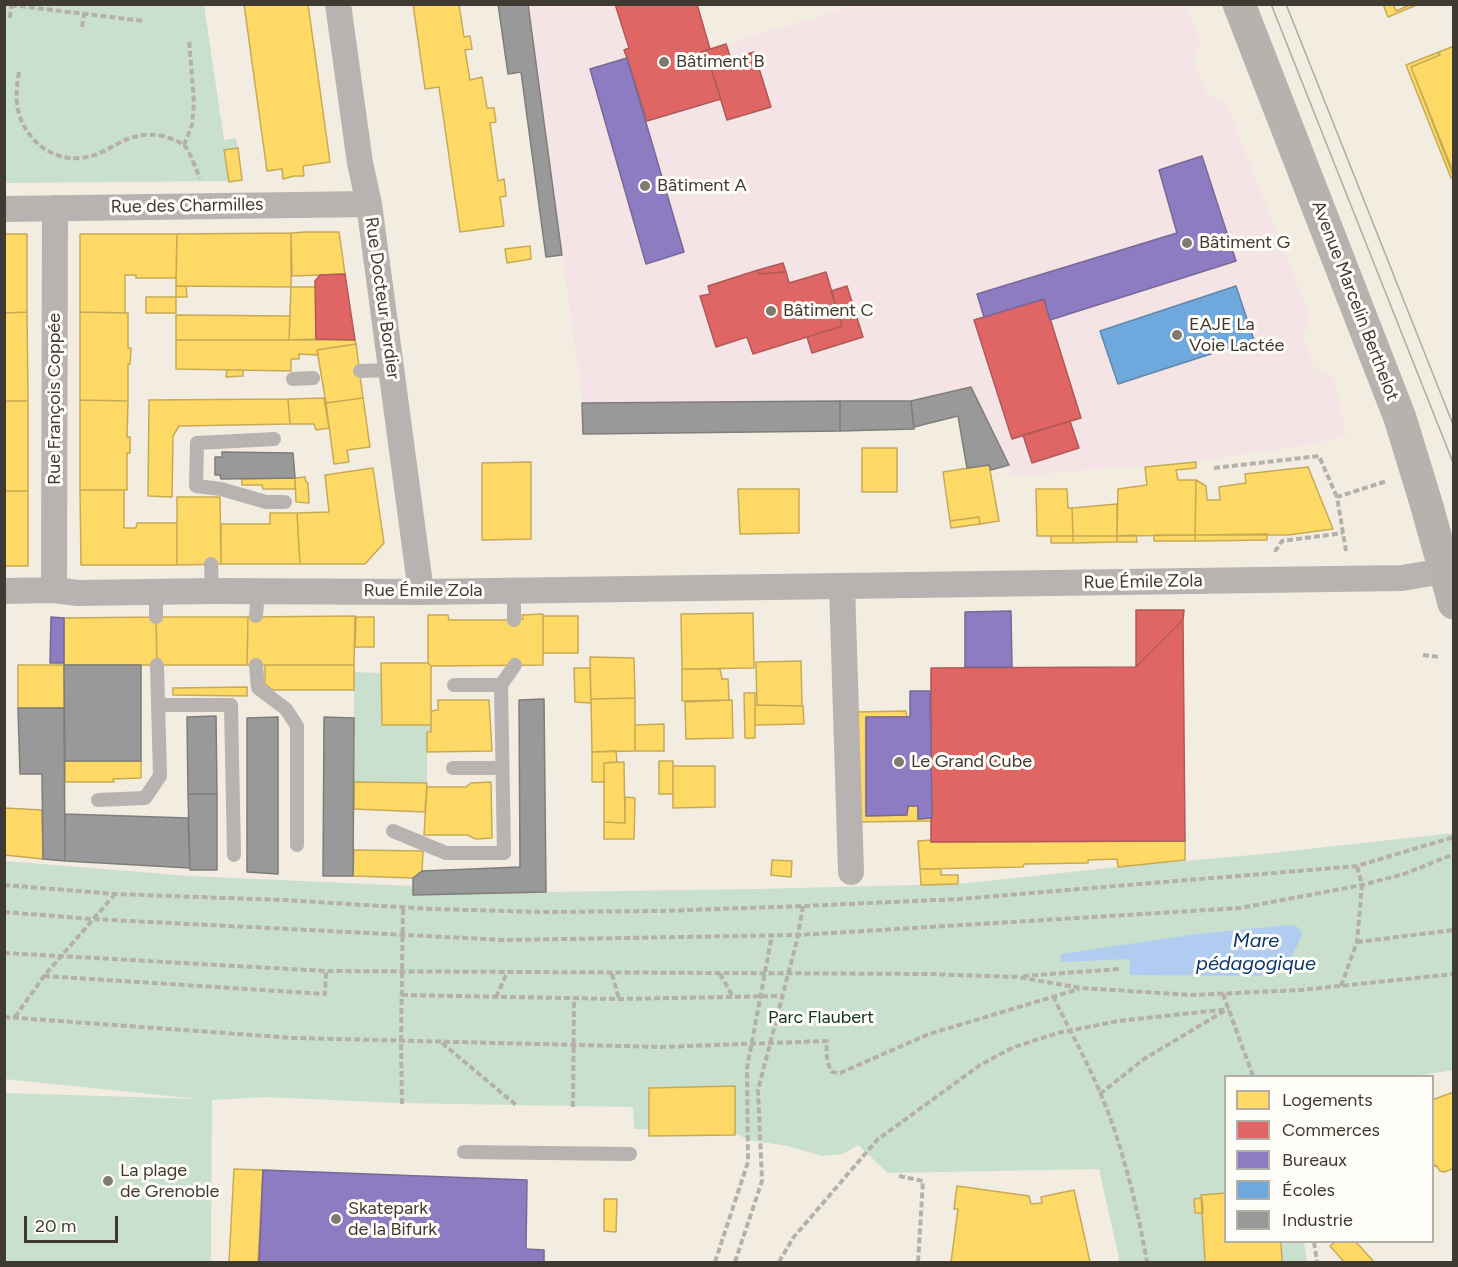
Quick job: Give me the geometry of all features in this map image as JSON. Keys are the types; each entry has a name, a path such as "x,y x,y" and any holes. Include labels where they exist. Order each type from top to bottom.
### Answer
{"main road":[{"name":"Avenue Marcelin Berthelot","path":"1239,4 1400,418 1454,603"}],"street":[{"name":"Rue Docteur Bordier","path":"338,4 360,164 369,204 421,592"},
{"name":"Rue des Charmilles","path":"4,208 369,204"},
{"name":"Rue François Coppée","path":"54,590 55,208"},
{"name":"Rue Émile Zola","path":"4,591 54,590 156,605 212,591 421,592 1350,579 1402,578 1444,571"},
{"path":"842,586 850,872"}],"lane":[{"path":"360,372 392,370"},
{"path":"293,379 313,378"},
{"path":"274,440 196,442 196,486 209,492 221,489 266,502 285,502"},
{"path":"211,564 212,591"},
{"path":"256,616 258,591"},
{"path":"514,591 514,620"},
{"path":"98,800 145,798 160,776 157,665"},
{"path":"256,665 258,688 286,709 297,726 297,845"},
{"path":"393,831 446,853 504,853 501,685 515,665"},
{"path":"453,685 501,685"},
{"path":"158,705 231,705 234,855"},
{"path":"453,768 502,768"},
{"path":"464,1152 630,1154"}],"path":[{"path":"10,18 10,5 144,21"},
{"path":"82,27 84,14"},
{"path":"184,145 192,124 194,103 189,39"},
{"path":"19,72 17,105 22,123 35,141 53,154 67,158 81,158 93,155 120,141 149,134 168,137 184,145 200,178 201,206"},
{"path":"1214,468 1319,456 1337,497 1350,579"},
{"path":"1337,497 1387,481"},
{"path":"1276,550 1282,541 1343,533"},
{"path":"1423,655 1441,657"},
{"path":"4,885 115,894 283,900 403,908 541,912 803,906 960,899 1357,866 1454,837"},
{"path":"4,912 92,919 505,940 799,935 1240,908 1362,885 1404,874 1454,854"},
{"path":"1341,986 1357,942 1362,885 1357,866"},
{"path":"14,1017 44,976 115,894"},
{"path":"735,1263 762,1181 758,1090 799,935 803,906"},
{"path":"402,1104 400,1041 403,908"},
{"path":"1357,942 1454,930"},
{"path":"715,1263 748,1162 747,1068 772,935"},
{"path":"4,953 60,958 403,973 927,974 1017,977 1120,969"},
{"path":"44,976 325,994 326,971"},
{"path":"496,997 507,973"},
{"path":"612,974 619,999"},
{"path":"720,974 733,997"},
{"path":"1017,977 1081,988 1147,994 1223,994 1301,990 1454,974"},
{"path":"4,1017 294,1038 661,1047 827,1041 826,1057 829,1066 832,1072 840,1073 929,1034 1081,988"},
{"path":"1223,994 1252,1075"},
{"path":"402,995 619,999 782,996"},
{"path":"1053,996 1108,1111 1142,1235 1147,1263"},
{"path":"573,1107 574,998"},
{"path":"779,1263 793,1239 878,1140 980,1065 1014,1047 1058,1033 1128,1020 1229,1009"},
{"path":"1100,1094 1144,1059 1229,1009"},
{"path":"441,1042 516,1105"},
{"path":"899,1176 923,1181 918,1263"},
{"path":"1314,1243 1317,1263"}],"shaded area":[{"path":"528,5 697,5 711,49 856,5 1186,5 1201,44 1193,60 1207,94 1226,104 1310,317 1303,337 1315,369 1334,378 1346,436 1308,445 1195,461 1013,476 971,388 911,402 583,404"}],"green space":[{"path":"4,5 204,5 224,140 236,138 238,148 224,151 229,181 5,183"},
{"path":"354,672 381,673 382,725 431,725 431,732 427,732 427,783 354,782"},
{"name":"Parc Flaubert","path":"1453,833 1453,1070 1422,1075 1224,1075 1224,1193 1202,1195 1202,1198 1194,1199 1195,1213 1203,1213 1205,1262 1118,1262 1099,1169 888,1173 858,1145 843,1154 822,1156 788,1146 749,1140 731,1131 634,1129 633,1107 399,1103 265,1097 212,1100 211,1262 5,1262 5,1093 198,1099 5,1079 5,861 190,876 413,886 414,894 958,884"},
{"path":"1281,1243 1304,1243 1307,1262 1282,1262"}],"water":[{"name":"Mare pédagogique","path":"1291,925 1298,927 1302,934 1295,951 1282,966 1259,976 1130,975 1130,959 1061,962 1061,954 1197,934"}],"building: Logements":[{"path":"244,4 308,4 330,162 303,166 304,176 283,179 282,169 267,171"},
{"path":"413,4 459,4 464,37 470,36 472,49 465,50 470,80 482,77 487,108 494,108 496,122 490,123 498,181 504,179 506,196 500,197 504,226 460,232 439,87 425,89"},
{"path":"1383,4 1393,4 1396,11 1412,4 1419,4 1388,17"},
{"path":"1454,46 1453,175 1411,67 1440,55 1439,52"},
{"path":"1439,52 1440,55 1411,67 1454,174 1451,178 1406,65"},
{"path":"238,148 242,180 229,182 224,150"},
{"path":"339,232 345,274 292,276 291,233"},
{"path":"291,233 291,287 176,286 177,234"},
{"path":"4,234 27,234 27,312 4,313"},
{"path":"80,234 177,234 176,278 136,278 136,275 125,275 125,313 80,312"},
{"path":"530,246 531,259 507,263 505,249"},
{"path":"176,286 186,286 187,297 176,297"},
{"path":"291,287 316,287 316,339 289,340"},
{"path":"146,297 176,297 176,313 146,313"},
{"path":"27,312 28,401 4,401 4,313"},
{"path":"80,312 128,313 128,348 131,348 130,364 128,364 128,401 80,400"},
{"path":"176,315 290,316 289,340 176,340"},
{"path":"176,340 355,340 356,344 317,350 318,355 299,354 299,359 291,359 291,371 176,369"},
{"path":"356,344 363,398 326,403 317,350"},
{"path":"227,370 243,370 243,376 226,377"},
{"path":"324,398 329,428 316,430 314,424 290,424 288,399"},
{"path":"363,398 370,447 347,450 349,462 334,464 326,403"},
{"path":"288,399 290,424 179,426 173,436 172,497 148,496 149,400"},
{"path":"80,400 128,401 127,437 130,437 130,453 127,453 127,490 80,490"},
{"path":"4,401 28,401 28,491 4,491"},
{"path":"862,448 897,448 897,492 862,492"},
{"path":"531,462 531,539 482,540 482,463"},
{"path":"1196,462 1196,468 1176,470 1178,480 1196,480 1195,535 1117,536 1118,489 1147,485 1145,467"},
{"path":"989,465 999,521 980,524 979,517 950,521 943,472"},
{"path":"1308,467 1333,529 1288,535 1195,535 1196,480 1206,486 1207,500 1220,500 1219,487 1246,483 1245,474"},
{"path":"373,468 384,543 365,564 300,564 297,513 329,512 325,475"},
{"path":"305,477 308,483 309,503 296,502 295,478"},
{"path":"295,478 295,489 263,489 262,485 242,485 242,479"},
{"path":"738,489 799,489 799,533 740,534"},
{"path":"1036,489 1067,489 1068,508 1072,508 1073,536 1037,536"},
{"path":"80,490 124,490 124,528 136,528 137,523 177,523 177,565 81,565"},
{"path":"4,491 28,491 28,566 4,566"},
{"path":"177,497 220,497 221,564 177,565"},
{"path":"1117,504 1117,536 1073,536 1072,508"},
{"path":"270,513 297,513 300,564 221,564 221,524 270,524"},
{"path":"979,517 980,524 951,528 950,521"},
{"path":"1267,534 1267,540 1195,541 1195,535"},
{"path":"1136,535 1137,542 1117,542 1117,536"},
{"path":"1154,535 1195,535 1195,541 1154,541"},
{"path":"1051,536 1073,536 1073,543 1051,543"},
{"path":"1073,536 1117,536 1117,542 1073,543"},
{"path":"753,613 754,668 682,669 681,614"},
{"path":"543,614 543,665 431,666 428,663 428,615 448,615 449,620 514,620 523,619 522,615"},
{"path":"355,616 354,665 247,665 248,617"},
{"path":"543,616 578,616 578,653 543,653"},
{"path":"156,617 157,665 64,665 64,618"},
{"path":"156,617 248,617 247,665 157,665"},
{"path":"356,617 374,617 374,647 355,647"},
{"path":"590,657 634,658 635,698 591,699"},
{"path":"801,661 802,706 757,705 756,662"},
{"path":"381,663 428,663 431,666 431,725 382,725"},
{"path":"18,665 64,665 64,708 18,708"},
{"path":"265,665 354,665 354,690 273,690 265,684"},
{"path":"574,668 590,668 591,703 575,702"},
{"path":"682,669 720,669 722,679 728,679 729,700 682,701"},
{"path":"247,687 247,696 173,695 173,688"},
{"path":"744,693 755,693 755,738 745,738"},
{"path":"635,698 635,751 592,752 591,699"},
{"path":"438,700 489,700 492,751 427,752 427,732 431,732 431,711 438,710"},
{"path":"732,700 733,738 686,739 685,702"},
{"path":"755,705 803,706 804,724 755,725"},
{"path":"906,711 907,717 866,717 866,816 907,815 908,806 918,806 918,819 932,818 932,821 855,822 857,712"},
{"path":"664,724 664,751 635,751 635,725"},
{"path":"616,751 617,762 604,763 604,782 592,782 592,752"},
{"path":"65,761 141,761 141,778 113,779 114,782 65,782"},
{"path":"659,761 673,761 673,794 659,794"},
{"path":"624,762 625,823 604,822 604,763"},
{"path":"673,766 715,766 715,807 673,808"},
{"path":"354,782 427,783 425,812 354,809"},
{"path":"491,782 492,838 476,839 467,835 424,835 427,787 466,787 471,783"},
{"path":"625,797 635,798 634,839 604,839 604,822 625,823"},
{"path":"4,808 42,810 43,859 4,855"},
{"path":"932,840 931,842 1185,841 1185,860 1118,867 1117,859 1088,860 1088,863 1024,864 1023,867 920,869 918,841"},
{"path":"354,850 423,851 422,871 413,878 353,876"},
{"path":"772,860 792,861 791,877 771,875"},
{"path":"920,869 941,869 941,875 958,875 958,884 921,885"},
{"path":"735,1086 735,1135 649,1136 649,1088"},
{"path":"1454,1094 1454,1171 1452,1169 1444,1172 1440,1171 1436,1165 1434,1166 1434,1099"},
{"path":"234,1169 263,1170 258,1262 229,1262"},
{"path":"957,1186 1029,1196 1031,1204 1042,1203 1041,1197 1074,1190 1090,1262 951,1262 958,1209 954,1209"},
{"path":"1224,1193 1224,1243 1281,1243 1282,1262 1205,1262 1201,1195"},
{"path":"1202,1198 1203,1213 1195,1213 1194,1199"},
{"path":"604,1199 617,1199 616,1232 604,1231"},
{"path":"1334,1243 1357,1243 1374,1262 1344,1262 1330,1246"}],"building: Commerces":[{"name":"Bâtiment B","path":"615,4 697,4 710,49 698,53 703,68 710,65 721,99 647,121 624,50 629,48"},
{"path":"726,44 731,59 703,68 698,53"},
{"path":"754,52 771,107 727,120 710,65"},
{"path":"783,263 786,272 759,274 758,270"},
{"name":"Bâtiment C","path":"758,270 759,274 786,272 789,283 826,272 842,326 753,354 747,337 716,347 700,296 710,294 708,286"},
{"path":"345,274 355,340 316,339 315,281 320,275"},
{"path":"847,286 863,337 812,353 807,337 842,326 831,291"},
{"path":"1044,299 1081,418 1012,439 974,320"},
{"path":"1070,421 1079,448 1032,463 1023,435"},
{"path":"1136,610 1184,610 1183,620 1136,667"},
{"path":"1183,620 1185,841 931,842 931,668 1136,667"}],"building: Bureaux":[{"name":"Bâtiment A","path":"627,58 684,252 646,264 590,69"},
{"name":"Bâtiment G","path":"1202,156 1236,261 1050,320 1044,299 984,317 977,294 1177,233 1159,170"},
{"path":"1011,611 1012,667 965,667 965,612"},
{"path":"51,617 64,618 64,663 50,663"},
{"name":"Le Grand Cube","path":"910,691 930,691 932,818 918,819 918,806 908,806 907,815 866,816 866,717 910,717"},
{"path":"263,1170 527,1180 526,1249 544,1250 544,1262 259,1262"}],"building: Écoles":[{"name":"EAJE La Voie Lactée","path":"1236,286 1254,340 1118,384 1100,331"}],"building: Industrie":[{"path":"498,4 528,4 562,255 546,257 521,72 508,74"},
{"path":"971,387 1009,465 991,470 989,465 967,468 958,416 914,427 911,401"},
{"path":"840,401 840,431 583,434 582,403"},
{"path":"840,401 911,401 914,429 840,431"},
{"path":"222,452 293,453 295,478 221,479 220,475 215,475 215,457 222,457"},
{"path":"64,665 141,665 141,761 65,761"},
{"path":"544,699 546,892 413,895 413,878 422,871 520,867 519,700"},
{"path":"18,708 64,708 65,861 43,859 42,774 20,774"},
{"path":"216,716 217,794 188,794 187,717"},
{"path":"278,717 278,874 247,872 247,718"},
{"path":"324,717 354,718 353,876 323,876"},
{"path":"188,794 217,794 217,870 190,870"},
{"path":"65,814 188,818 190,868 65,861"}],"tram line":[{"path":"1271,4 1454,465"},
{"path":"1286,4 1454,427"}],"place":[{"name":"Bâtiment B","path":"664,62"},
{"name":"Bâtiment A","path":"645,186"},
{"name":"Bâtiment G","path":"1187,243"},
{"name":"Bâtiment C","path":"771,311"},
{"name":"EAJE La Voie Lactée","path":"1177,335"},
{"name":"Le Grand Cube","path":"899,762"},
{"name":"La plage de Grenoble","path":"108,1181"},
{"name":"Skatepark de la Bifurk","path":"336,1219"}]}
